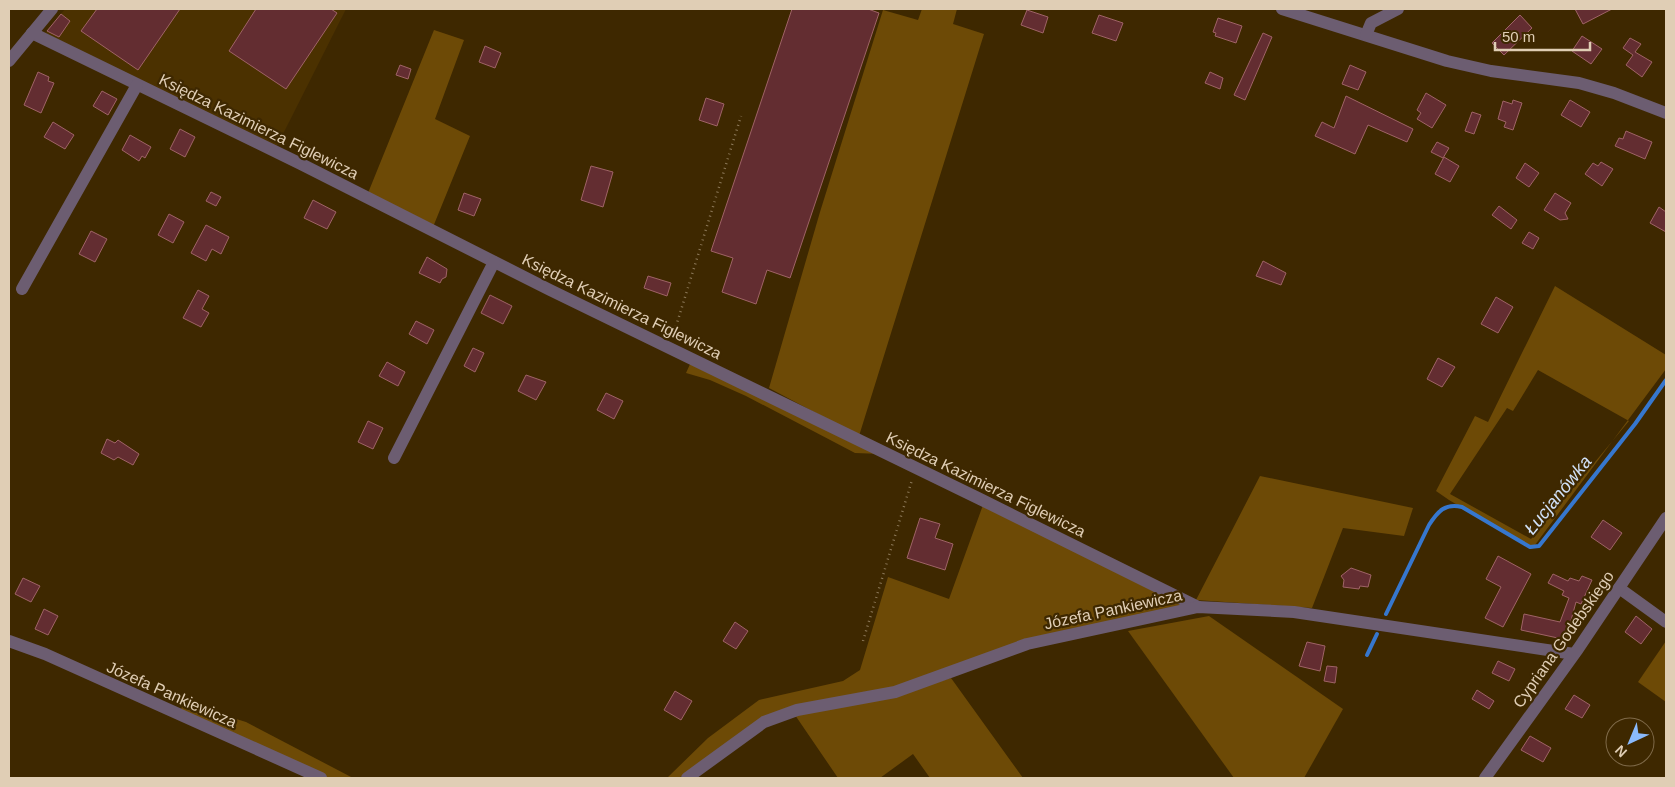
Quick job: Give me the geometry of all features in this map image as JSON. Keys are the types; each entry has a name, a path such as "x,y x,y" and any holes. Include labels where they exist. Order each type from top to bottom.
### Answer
{"street":[{"path":"9,61 52,9"},
{"path":"1282,9 1447,61 1491,71 1579,83 1614,93 1666,113"},
{"path":"1366,36 1372,23 1398,9"},
{"name":"Księdza Kazimierza Figlewicza","path":"32,33 1198,607"},
{"path":"22,289 138,84"},
{"path":"394,458 494,262"},
{"name":"Cypriana Godebskiego","path":"1485,778 1620,588 1666,518"},
{"path":"1620,588 1666,622"},
{"name":"Józefa Pankiewicza","path":"687,778 764,722 797,710 894,692 1027,644 1198,607 1236,608 1303,614 1574,654"},
{"name":"Józefa Pankiewicza","path":"9,641 45,654 321,778"}],"path":[{"path":"670,347 741,116"},
{"path":"863,641 915,467"}],"shaded area":[{"path":"65,9 346,9 276,148 45,33"},
{"path":"922,9 957,9 953,24 984,34 859,436 769,388 820,212 883,10 918,20"},
{"path":"434,30 464,40 435,119 470,136 433,227 368,193"},
{"path":"1555,286 1666,355 1666,369 1628,420 1538,370 1513,411 1507,408 1450,494 1531,539 1612,441 1532,549 1436,491 1475,416 1488,422"},
{"path":"691,362 882,454 855,453 746,396 710,380 686,373"},
{"path":"1260,476 1413,508 1404,536 1343,528 1312,608 1196,600"},
{"path":"983,505 1186,605 892,688 767,715 679,778 667,778 708,738 759,700 843,681 860,670 888,577 949,599"},
{"path":"1209,616 1343,709 1304,778 1234,778 1128,631"},
{"path":"1666,641 1666,702 1638,682"},
{"path":"951,678 1023,778 930,778 913,754 880,778 838,778 795,715 895,695"},
{"path":"184,703 246,722 353,778 326,778 180,711"}],"building":[{"path":"97,9 180,9 138,70 81,31"},
{"path":"256,9 331,9 337,13 286,89 229,51"},
{"path":"792,9 868,9 879,13 790,278 767,270 756,304 722,292 733,258 711,251"},
{"path":"1575,9 1612,9 1583,24"},
{"path":"1027,10 1048,17 1043,33 1021,25"},
{"path":"61,14 70,21 59,37 47,31"},
{"path":"1099,15 1123,23 1116,41 1092,33"},
{"path":"1520,15 1532,28 1504,55 1492,43"},
{"path":"1218,18 1242,26 1236,43 1215,36 1216,33 1213,32"},
{"path":"1263,33 1272,37 1245,100 1234,95"},
{"path":"1582,36 1602,49 1591,64 1572,51"},
{"path":"1630,38 1641,44 1635,52 1652,62 1642,77 1626,65 1633,55 1623,48"},
{"path":"485,46 501,53 495,68 479,62"},
{"path":"400,65 411,69 408,79 396,75"},
{"path":"1350,65 1366,72 1358,90 1342,84"},
{"path":"38,72 49,77 48,81 54,83 41,113 24,105"},
{"path":"1210,72 1223,78 1220,89 1205,83"},
{"path":"102,91 117,99 108,115 93,106"},
{"path":"1426,93 1446,105 1432,128 1417,119 1421,113 1417,110"},
{"path":"1346,96 1413,129 1407,142 1368,125 1355,154 1315,136 1322,122 1334,128"},
{"path":"706,98 724,104 717,126 699,120"},
{"path":"1513,100 1522,103 1513,130 1504,127 1506,122 1498,119 1503,101 1512,104"},
{"path":"1570,100 1590,112 1581,127 1561,115"},
{"path":"1472,112 1481,115 1474,134 1465,131"},
{"path":"53,122 74,135 65,149 44,137"},
{"path":"180,129 195,137 185,157 170,149"},
{"path":"1626,131 1652,142 1645,159 1615,146 1619,138 1623,139"},
{"path":"130,135 151,147 145,158 142,156 139,161 122,150"},
{"path":"1437,142 1449,148 1443,158 1431,152"},
{"path":"1444,157 1459,166 1450,182 1435,174"},
{"path":"1601,162 1613,169 1602,186 1585,174 1593,163 1598,166"},
{"path":"1525,163 1539,173 1529,187 1516,178"},
{"path":"591,166 613,172 603,207 581,200"},
{"path":"211,192 221,197 216,206 206,201"},
{"path":"464,193 481,199 474,216 458,210"},
{"path":"1555,193 1571,203 1565,213 1568,219 1560,220 1544,210"},
{"path":"313,200 336,212 327,229 304,218"},
{"path":"1499,206 1517,220 1511,229 1492,215"},
{"path":"1659,207 1666,212 1666,232 1650,223"},
{"path":"169,214 184,222 173,243 158,235"},
{"path":"206,225 229,237 221,254 212,249 206,261 191,253"},
{"path":"91,231 107,239 95,262 79,254"},
{"path":"1529,232 1539,238 1533,249 1522,243"},
{"path":"427,257 447,269 446,277 440,283 419,273"},
{"path":"1263,261 1286,273 1281,285 1256,276"},
{"path":"648,276 671,283 667,296 644,288"},
{"path":"198,290 209,296 202,309 209,313 201,327 183,318"},
{"path":"490,295 512,306 503,324 481,313"},
{"path":"1496,297 1513,307 1498,333 1481,324"},
{"path":"416,321 434,330 427,344 409,334"},
{"path":"473,348 484,353 475,372 464,366"},
{"path":"1438,358 1455,367 1442,387 1427,379"},
{"path":"387,362 405,372 398,386 379,376"},
{"path":"526,375 546,382 536,400 518,391"},
{"path":"606,393 623,401 614,419 597,410"},
{"path":"368,421 383,428 373,449 358,442"},
{"path":"107,439 115,443 118,440 139,454 133,465 118,457 114,460 101,453"},
{"path":"920,518 940,524 935,538 953,544 945,570 907,558"},
{"path":"1603,520 1622,533 1610,550 1591,537"},
{"path":"1498,556 1531,574 1503,627 1485,618 1501,587 1486,579"},
{"path":"1351,568 1371,575 1368,587 1360,586 1359,589 1343,587 1344,580 1341,576"},
{"path":"1553,574 1568,581 1570,578 1579,581 1582,576 1592,580 1581,604 1576,602 1570,624 1574,625 1571,637 1567,636 1567,640 1521,630 1524,614 1560,622 1569,598 1562,595 1564,591 1548,583"},
{"path":"23,578 40,586 31,602 15,594"},
{"path":"44,609 58,616 48,635 35,629"},
{"path":"1636,616 1652,629 1641,644 1625,632"},
{"path":"735,622 748,631 736,649 723,641"},
{"path":"1307,642 1325,646 1320,671 1299,666"},
{"path":"1498,661 1515,669 1509,681 1492,673"},
{"path":"1327,666 1337,667 1335,683 1324,681"},
{"path":"1477,690 1494,701 1489,709 1472,699"},
{"path":"675,691 692,701 681,720 664,710"},
{"path":"1574,695 1590,705 1582,718 1565,709"},
{"path":"1530,736 1551,748 1543,762 1521,750"}],"waterway":[{"name":"Łucjanówka","path":"1386,614 1429,525 1439,512 1446,507 1462,507 1530,547 1539,546 1635,424 1666,380"},
{"name":"Łucjanówka","path":"1367,655 1377,634"}]}
